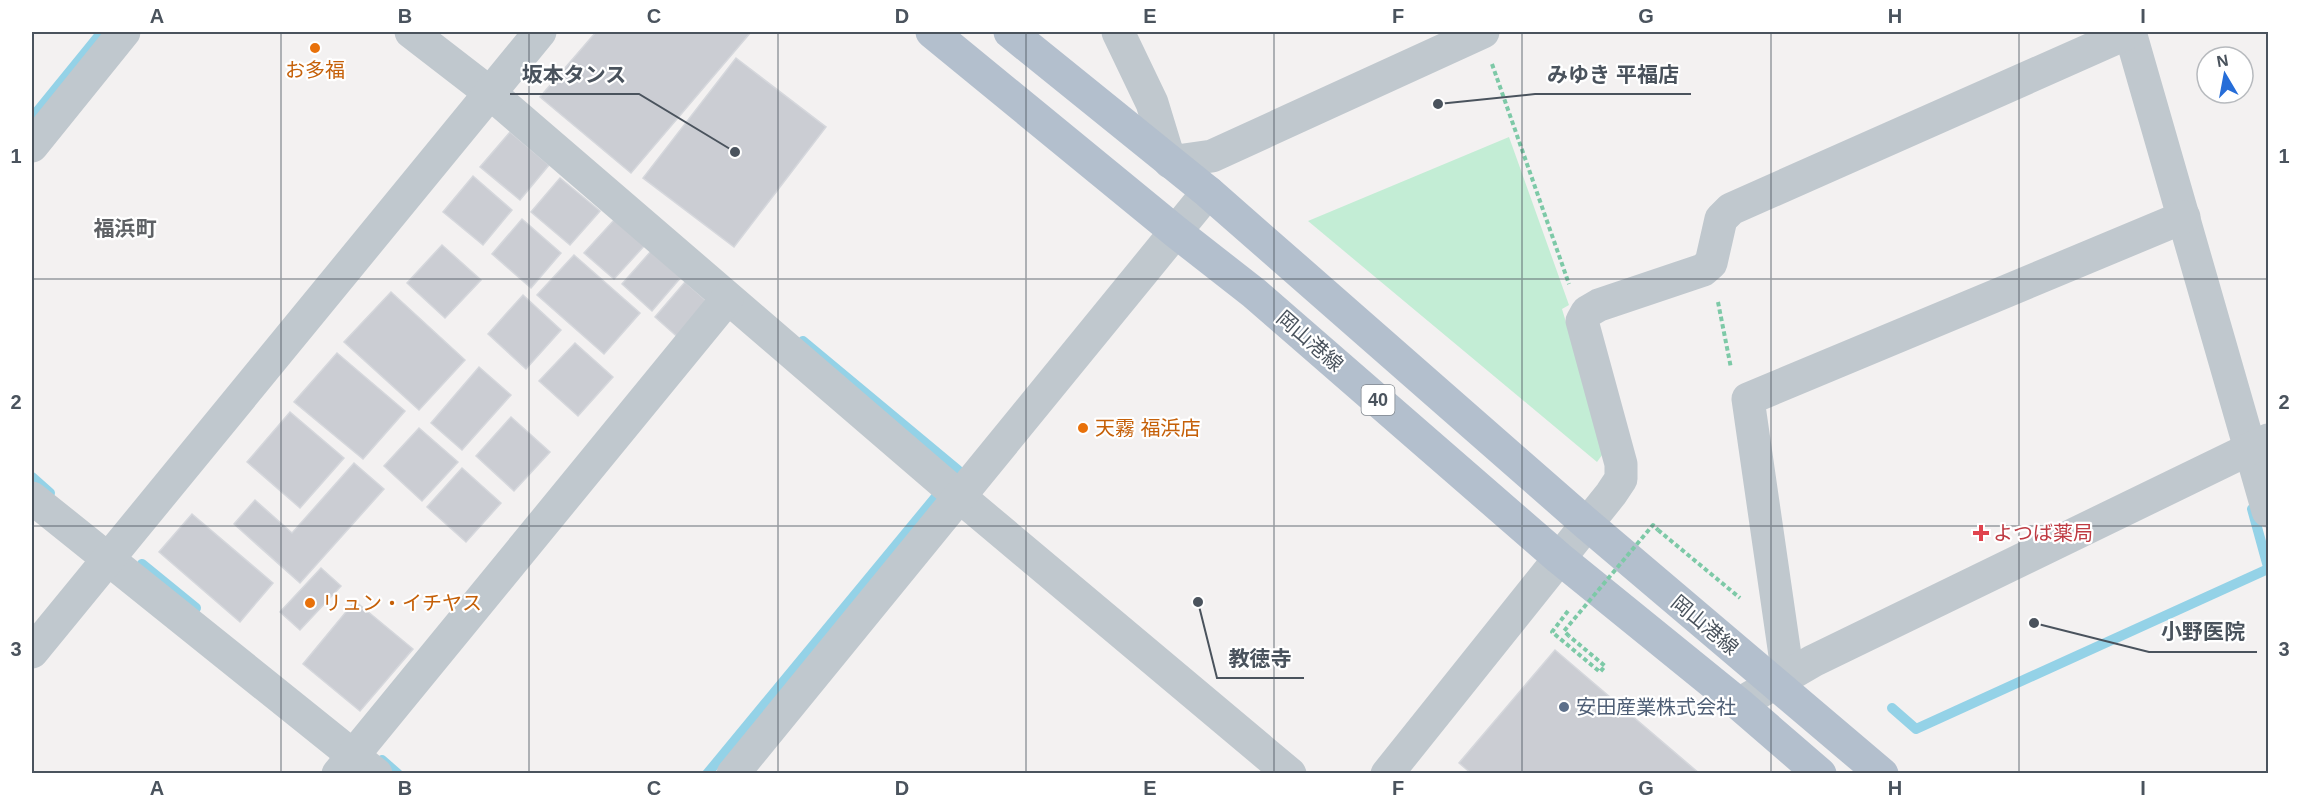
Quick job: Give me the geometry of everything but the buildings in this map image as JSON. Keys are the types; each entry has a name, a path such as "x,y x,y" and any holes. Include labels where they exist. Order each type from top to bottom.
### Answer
{"main road":[{"name":"岡山港線","path":"932,32 1254,293 1559,558 1739,704 1820,774"},
{"name":"岡山港線","path":"1010,32 1208,192 1587,524 1781,679 1882,774"}],"street":[{"path":"32,146 124,32"},
{"path":"411,32 495,87 727,298 1290,774"},
{"path":"32,652 540,32"},
{"path":"1118,32 1152,103 1170,162 1212,156 1482,32"},
{"path":"1387,774 1621,479 1621,464 1582,321 1587,312 1599,305 1695,274 1711,263 1721,219 1731,209 2125,34 2175,221 2259,445 2268,511"},
{"path":"733,774 951,489 1176,232 1208,192"},
{"path":"1781,679 1748,399 2175,221"},
{"path":"32,498 358,759 727,298"},
{"path":"1739,704 1824,655 2259,445"}],"path":[{"path":"1482,32 1582,321"},
{"path":"1711,263 1736,395 1748,399"},
{"path":"1571,609 1552,632 1600,672 1605,666 1564,631 1653,525 1746,603"}],"green space":[{"path":"1509,137 1569,305 1562,309 1605,451 1597,462 1308,221"}],"waterway":[{"path":"32,118 102,32"},
{"path":"707,774 958,470 803,341"},
{"path":"32,477 50,493"},
{"path":"2252,509 2268,567"},
{"path":"142,564 196,608"},
{"path":"1892,708 1916,729 2268,569"},
{"path":"382,760 398,774"}],"place":[{"name":"お多福","path":"315,48"},
{"name":"みゆき 平福店","path":"1438,104"},
{"name":"坂本タンス","path":"735,152"},
{"name":"天霧 福浜店","path":"1083,428"},
{"name":"よつば薬局","path":"1981,533"},
{"name":"教徳寺","path":"1198,602"},
{"name":"リュン・イチヤス","path":"310,603"},
{"name":"小野医院","path":"2034,623"},
{"name":"安田産業株式会社","path":"1564,707"}],"district":[{"name":"福浜町","path":"125,229"}]}
